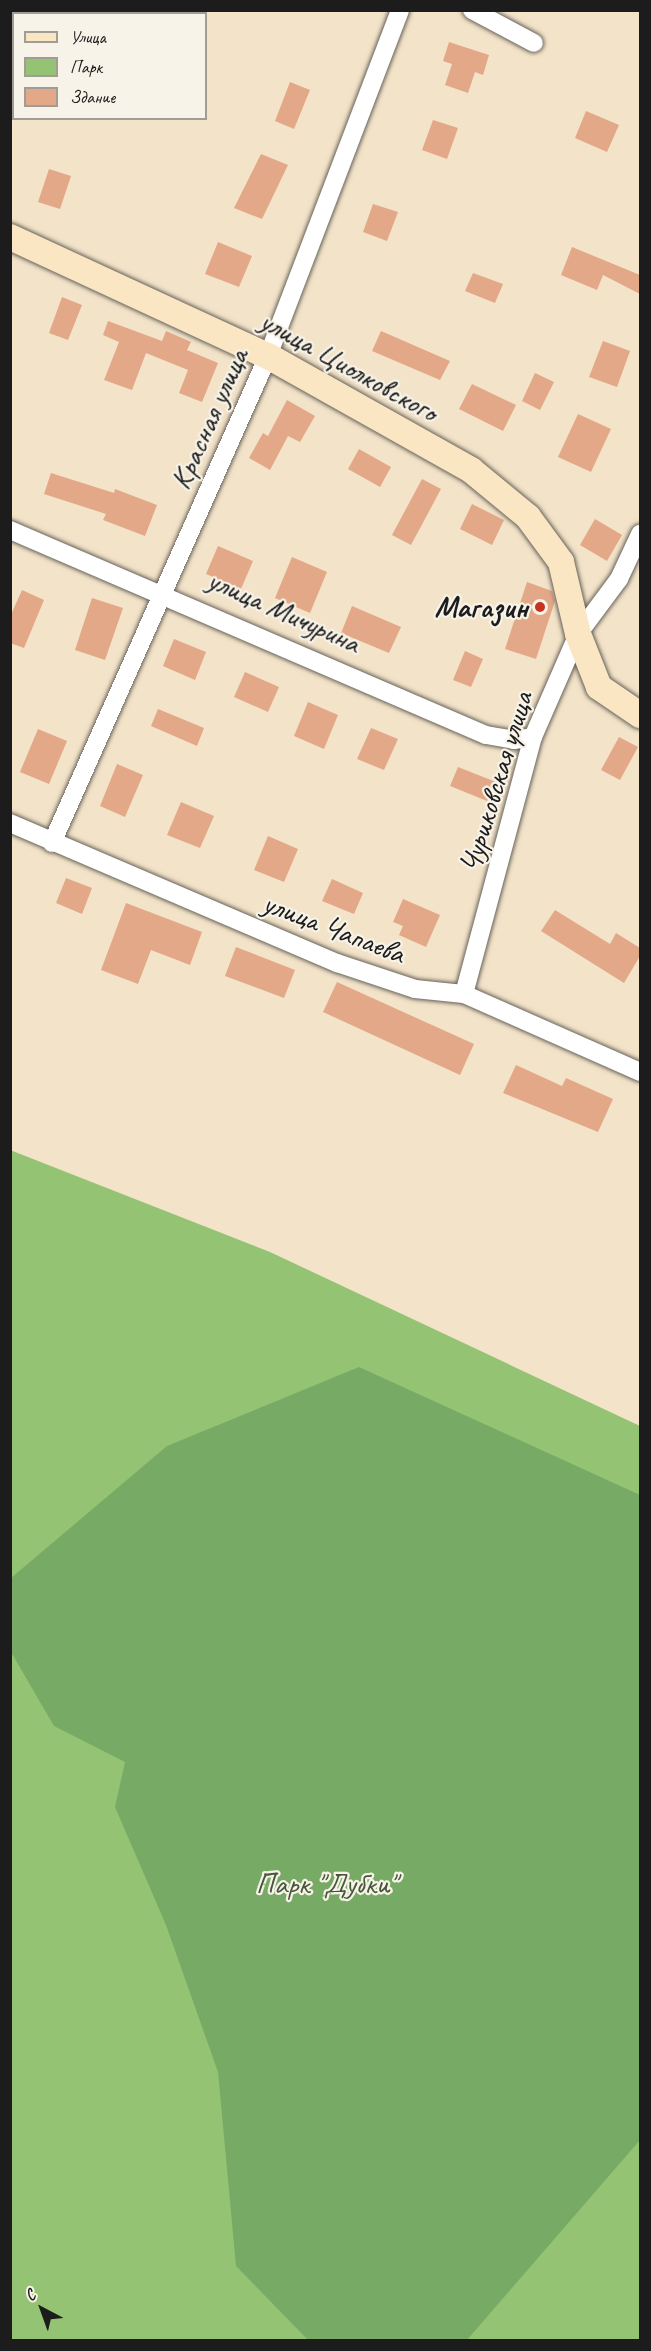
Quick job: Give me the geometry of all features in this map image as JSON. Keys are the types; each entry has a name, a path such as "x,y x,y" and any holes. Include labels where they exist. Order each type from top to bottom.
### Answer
{"street":[{"name":"Красная улица","path":"52,843 268,356 400,10"},
{"path":"472,10 534,43"},
{"name":"улица Циолковского","path":"10,237 268,356 471,471 528,517 561,562 578,634"},
{"name":"улица Мичурина","path":"10,530 164,594 486,735 514,740 534,737"},
{"name":"Чуриковская улица","path":"464,994 534,737 578,634 619,579 640,534"},
{"path":"578,634 598,687 640,715"},
{"name":"улица Чапаева","path":"10,823 52,843 337,963 415,989 464,994 640,1072"}],"green space":[{"name":"Парк \"Дубки\"","path":"10,1150 270,1252 640,1426 640,2340 11,2340"},
{"name":"Парк \"Дубки\"","path":"359,1367 640,1495 640,2140 467,2340 308,2340 236,2266 218,2072 166,1925 115,1807 125,1762 54,1726 11,1652 11,1578 167,1446"}],"building":[{"path":"449,42 489,55 483,75 475,72 468,93 445,85 452,64 443,61"},
{"path":"290,82 310,90 294,129 275,121"},
{"path":"586,111 619,125 607,152 575,138"},
{"path":"433,120 458,128 447,159 422,150"},
{"path":"261,154 288,165 262,219 234,208"},
{"path":"49,169 71,176 60,209 38,202"},
{"path":"373,204 398,212 387,241 363,232"},
{"path":"218,242 252,256 239,287 205,274"},
{"path":"572,247 640,275 640,294 603,275 597,290 561,275"},
{"path":"473,273 503,284 495,303 465,291"},
{"path":"62,297 82,305 68,340 49,333"},
{"path":"108,321 162,341 166,331 191,342 187,350 218,363 202,402 179,393 188,370 146,353 132,390 104,380 119,342 103,335"},
{"path":"381,331 450,361 440,380 372,351"},
{"path":"603,341 630,351 617,387 589,377"},
{"path":"535,373 554,382 540,410 522,401"},
{"path":"472,384 516,405 503,431 459,409"},
{"path":"287,400 315,416 300,442 288,436 270,470 249,458 263,433 268,436"},
{"path":"578,414 611,429 591,472 558,457"},
{"path":"359,449 391,467 380,487 348,469"},
{"path":"51,473 114,493 115,489 157,505 145,536 103,520 106,514 44,494"},
{"path":"422,479 441,489 411,545 392,535"},
{"path":"472,504 504,520 492,545 460,529"},
{"path":"595,519 622,535 607,561 580,545"},
{"path":"218,546 253,561 241,589 206,574"},
{"path":"292,557 327,572 310,613 275,598"},
{"path":"527,582 552,591 555,601 536,659 505,649"},
{"path":"22,590 44,600 24,648 10,643 10,617"},
{"path":"92,598 123,608 105,660 75,650"},
{"path":"352,606 401,627 389,653 341,633"},
{"path":"174,639 206,652 195,680 163,666"},
{"path":"465,651 483,659 471,687 453,680"},
{"path":"245,672 279,687 268,712 234,697"},
{"path":"308,702 338,715 324,749 294,736"},
{"path":"158,709 204,728 197,746 151,726"},
{"path":"371,728 398,739 384,770 357,759"},
{"path":"38,729 67,741 49,784 20,772"},
{"path":"619,737 638,747 620,780 601,770"},
{"path":"117,764 143,775 125,817 100,806"},
{"path":"458,767 496,782 487,801 450,786"},
{"path":"181,802 214,816 200,848 167,835"},
{"path":"268,836 298,849 284,882 254,870"},
{"path":"66,878 92,888 82,914 56,903"},
{"path":"332,879 363,893 354,914 322,901"},
{"path":"403,899 440,915 426,947 399,935 403,926 393,922"},
{"path":"126,903 202,932 190,965 151,950 138,984 101,970"},
{"path":"555,910 610,944 616,933 640,948 640,956 624,983 541,931"},
{"path":"236,947 295,970 284,998 225,976"},
{"path":"337,982 474,1044 460,1075 323,1012"},
{"path":"516,1065 562,1086 566,1078 613,1099 598,1132 503,1093"}],"place":[{"name":"Магазин","path":"540,607"}]}
